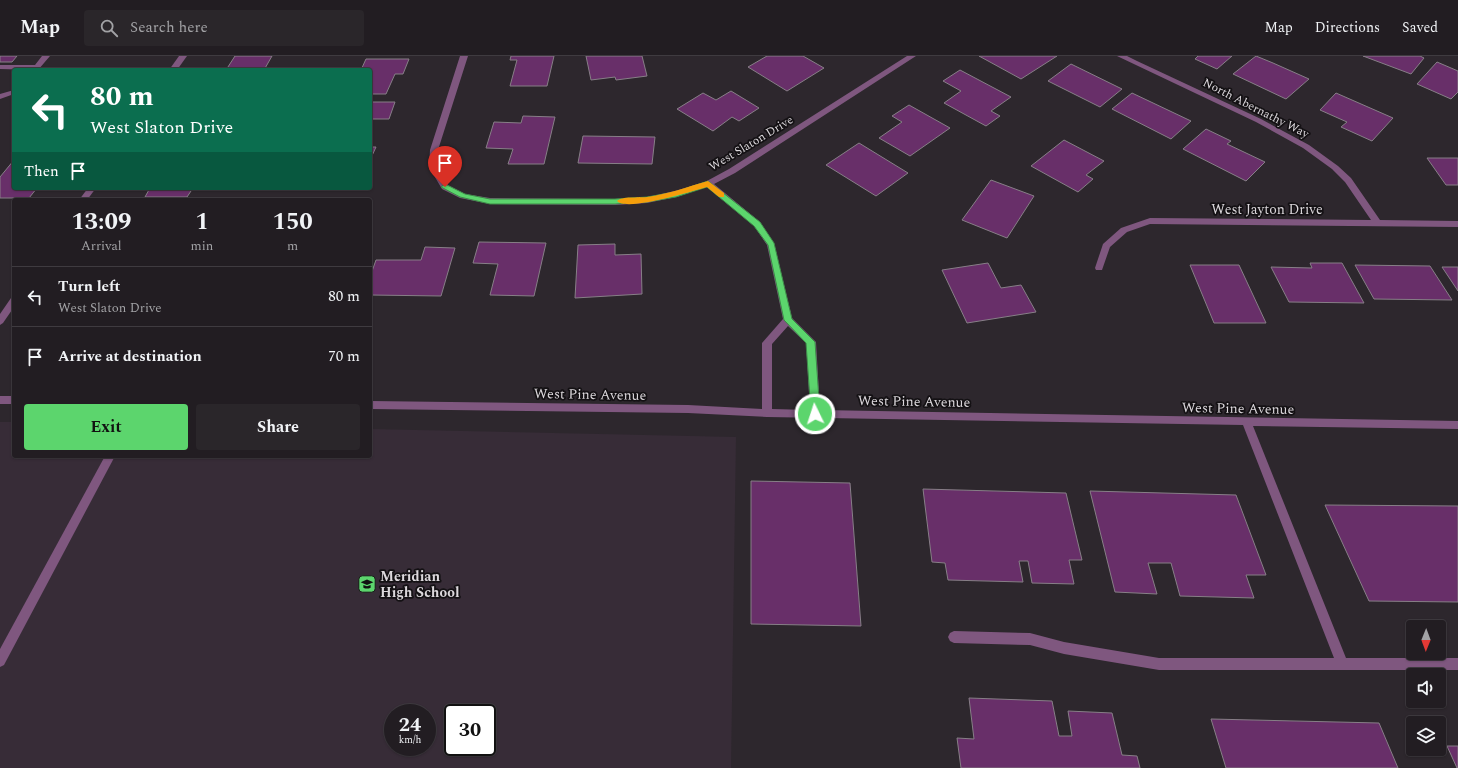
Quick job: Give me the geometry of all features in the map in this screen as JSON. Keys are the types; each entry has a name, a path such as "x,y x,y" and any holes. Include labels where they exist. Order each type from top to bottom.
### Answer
{"street":[{"path":"36,68 46,56"},
{"path":"174,68 183,56"},
{"name":"West Slaton Drive","path":"464,56 434,150 433,167 445,187 463,196 490,201 615,202 647,200 676,194 708,184 732,171 912,56"},
{"name":"North Abernathy Way","path":"1121,56 1275,128 1302,143 1326,160 1348,180 1364,201 1377,223"},
{"path":"0,67 18,68"},
{"path":"0,97 12,93"},
{"path":"708,184 757,224 771,245 788,320 810,342 815,414"},
{"name":"West Jayton Drive","path":"1098,268 1106,246 1124,230 1150,221 1458,224"},
{"path":"0,321 12,303"},
{"path":"767,413 767,343 788,320"},
{"path":"0,400 12,400"},
{"name":"West Pine Avenue","path":"372,405 688,409 815,414 1458,425"},
{"path":"1247,422 1342,664"},
{"path":"0,661 109,458"},
{"path":"954,637 1030,639 1064,648 1159,664 1458,664"}],"shaded area":[{"name":"Meridian High School","path":"0,422 12,422 12,458 372,458 372,429 736,437 731,768 0,768"}],"building":[{"path":"0,56 17,56 12,62 0,62"},
{"path":"235,56 272,56 265,68 227,68"},
{"path":"511,56 554,56 547,86 510,86 517,60 510,60"},
{"path":"586,56 642,56 647,76 616,80 615,77 591,80"},
{"path":"767,56 803,56 824,68 787,91 748,67"},
{"path":"979,56 1057,56 1021,79"},
{"path":"1198,56 1232,56 1217,69 1195,59"},
{"path":"1256,56 1309,79 1286,99 1233,74"},
{"path":"1363,56 1420,56 1424,58 1411,74"},
{"path":"366,59 409,59 403,74 395,74 386,94 372,94 372,68 362,68"},
{"path":"1437,62 1458,71 1458,92 1451,99 1417,84"},
{"path":"1071,64 1122,89 1100,107 1048,81"},
{"path":"960,70 1011,97 991,111 1000,116 986,126 944,103 961,91 943,81"},
{"path":"731,91 759,108 739,121 732,117 713,131 677,109 703,93 716,100"},
{"path":"1132,93 1191,121 1171,139 1112,109"},
{"path":"1336,93 1393,118 1372,141 1341,127 1347,122 1320,110"},
{"path":"372,102 395,102 389,119 372,119"},
{"path":"909,105 950,128 910,156 879,138 902,122 892,116"},
{"path":"523,116 555,117 544,164 508,164 513,149 486,148 494,122 521,123"},
{"path":"1206,129 1231,141 1227,144 1265,162 1246,181 1183,149"},
{"path":"583,136 655,137 652,164 578,163"},
{"path":"1064,140 1104,161 1086,175 1093,179 1078,192 1031,166"},
{"path":"859,143 908,173 876,196 826,165"},
{"path":"372,147 376,147 372,156"},
{"path":"1427,158 1458,158 1458,185 1446,185"},
{"path":"12,162 12,190 35,190 29,198 0,198 0,177"},
{"path":"991,180 1034,196 1007,238 962,220"},
{"path":"149,190 192,190 187,197 145,197"},
{"path":"479,242 546,243 534,296 490,295 498,264 473,263"},
{"path":"615,244 615,255 641,254 642,294 575,298 578,245"},
{"path":"425,247 455,248 441,296 372,295 372,271 376,260 421,260"},
{"path":"988,263 1001,288 1021,285 1036,312 967,323 942,270"},
{"path":"1310,263 1342,263 1364,303 1289,302 1271,267 1312,268"},
{"path":"1190,265 1239,265 1266,323 1214,323"},
{"path":"1355,265 1430,266 1452,300 1374,299"},
{"path":"1442,267 1458,267 1458,291"},
{"path":"751,481 850,483 861,626 751,624"},
{"path":"923,489 1066,493 1082,560 1069,560 1074,584 1032,583 1028,561 1019,561 1023,582 948,580 945,563 932,562"},
{"path":"1090,491 1236,495 1266,575 1246,575 1254,598 1180,596 1171,563 1148,563 1157,594 1115,592"},
{"path":"1325,505 1458,506 1458,602 1369,601"},
{"path":"969,698 1052,701 1059,736 1072,736 1068,711 1112,713 1122,755 1137,756 1140,768 961,768 957,738 974,739"},
{"path":"1211,719 1379,723 1398,768 1226,768"},
{"path":"1447,746 1458,746 1458,768 1457,768"}],"slow traffic":[{"path":"620,201 647,200 676,194 708,184 721,195"}],"place":[{"name":"Meridian High School","path":"367,584"}],"route":[{"path":"445,187 463,196 490,201 615,202 647,200 676,194 708,184 757,224 771,245 788,320 810,342 815,414"}]}
